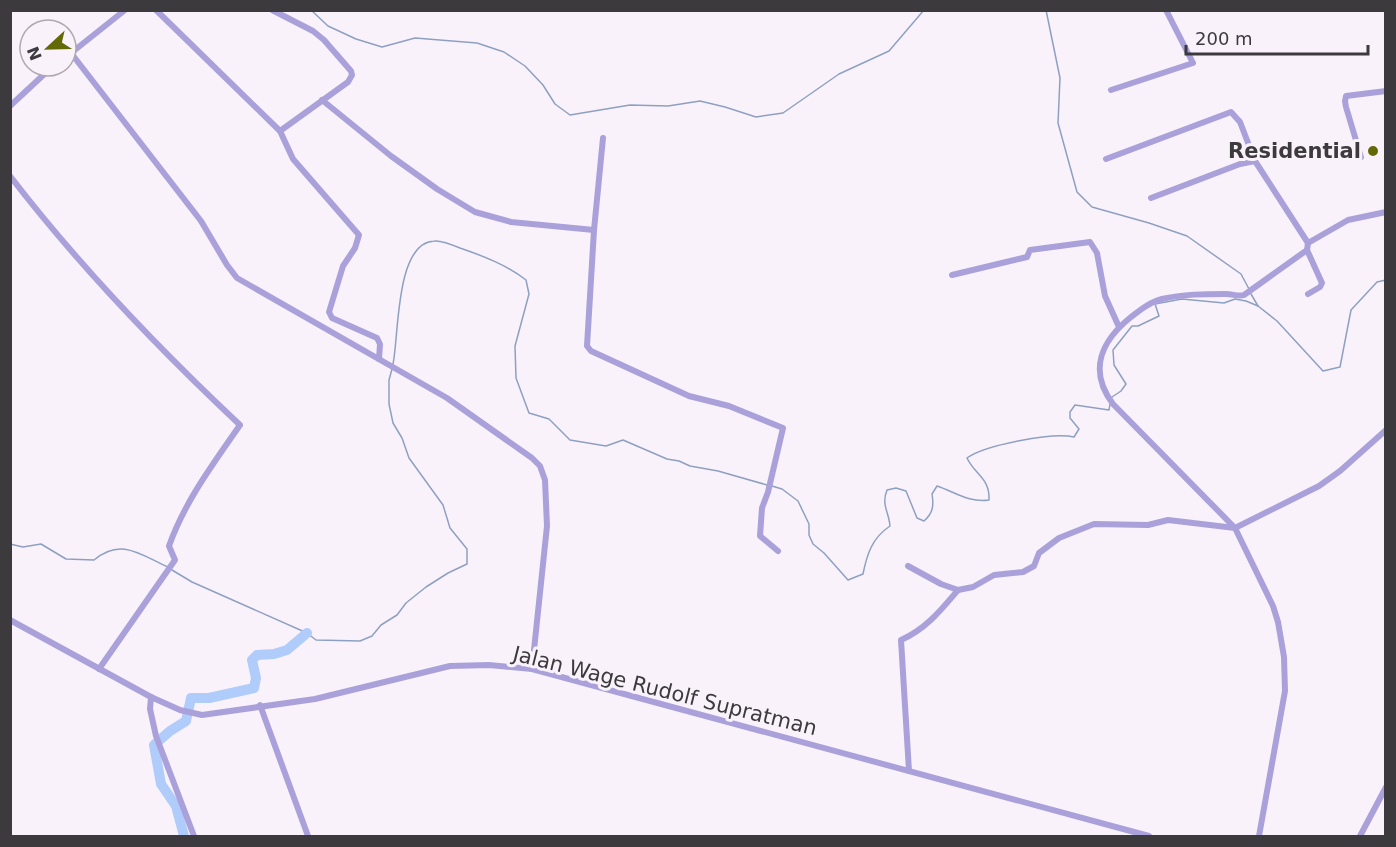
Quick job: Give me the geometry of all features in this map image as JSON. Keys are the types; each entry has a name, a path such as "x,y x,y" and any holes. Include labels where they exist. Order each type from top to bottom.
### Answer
{"street":[{"path":"78,46 125,10"},
{"path":"156,10 280,131 293,159 359,235 355,248 343,266 329,312 333,318 377,338 380,344 381,360"},
{"path":"272,10 313,31 324,40 351,71 352,78 280,131"},
{"path":"1111,90 1193,63 1166,10"},
{"path":"78,67 201,221 237,278 447,398 540,466 545,480 547,526 532,669"},
{"path":"10,106 41,78"},
{"path":"1361,157 1346,107 1346,96 1386,91"},
{"path":"322,100 391,156 437,189 475,212 511,222 594,230"},
{"path":"1106,159 1231,112 1240,122 1255,161 1308,246 1322,283 1320,287 1308,294"},
{"path":"603,138 586,346 591,351 689,396 729,406 783,428 762,508 760,536 778,551"},
{"path":"1151,198 1240,164 1255,161"},
{"path":"10,176 54,233 105,291 240,425 192,495 176,527 169,546 175,560 99,669"},
{"path":"1259,837 1285,692 1285,666 1280,630 1273,606 1235,528 1108,398 1100,366 1101,353 1119,327 1151,303 1162,298 1229,294 1238,296 1247,293 1308,246 1348,220 1386,212"},
{"path":"952,275 1027,257 1030,250 1090,242 1097,253 1105,296 1119,327"},
{"path":"908,566 941,584 958,590 972,587 994,575 1023,572 1034,566 1039,553 1059,538 1094,524 1148,525 1168,520 1235,528 1319,486 1340,471 1386,430"},
{"path":"909,771 901,640 923,628 958,590"},
{"name":"Jalan Wage Rudolf Supratman","path":"10,620 151,697 180,710 197,714 213,714 260,705 315,699 450,666 489,664 532,669 1149,837"},
{"path":"151,697 150,709 156,736 194,837"},
{"path":"260,705 308,837"},
{"path":"1360,837 1386,787"}],"waterway":[{"path":"311,10 328,26 356,39 382,47 415,38 477,43 504,52 525,66 543,85 555,104 570,115 630,105 668,106 700,101 756,117 783,113 839,74 889,51 924,10"},
{"path":"1046,10 1060,78 1058,123 1077,192 1092,207 1187,236 1241,274 1249,289"},
{"path":"393,364 401,293 412,257 421,246 434,241 447,243 494,261 526,280 529,294 515,346 516,378 529,413 549,419 570,440 606,446 623,440 667,459 767,485"},
{"path":"1251,294 1258,306 1277,321 1323,371 1340,367 1351,310 1377,282 1386,280"},
{"path":"1112,397 1126,384 1114,365 1113,350 1132,326 1138,326 1159,316 1155,304 1182,299 1224,303 1235,299 1258,306"},
{"path":"172,570 192,582 307,633 316,640 360,641 372,636 381,625 397,615 406,603 426,587 467,564 467,549 450,528 443,505 409,458 402,438 393,423 389,404 389,380 392,369"},
{"path":"772,486 782,489 798,501 809,524 809,535 813,544 848,580 863,574 871,547 890,526 885,504 887,490 896,488 906,491 917,518 924,521 931,512 932,494 937,486 975,500 989,500 985,482 967,458 1003,444 1051,436 1074,437 1079,429 1070,418 1070,412 1075,405 1109,410 1110,404"},
{"path":"10,544 23,547 41,544 66,559 94,560 113,550 131,550 168,567"},
{"path":"184,836 176,806 161,784 154,745 186,721 191,698 209,698 254,688 256,678 252,660 257,655 274,654 287,650 307,633"}],"place":[{"name":"Residential","path":"1373,151"}]}
